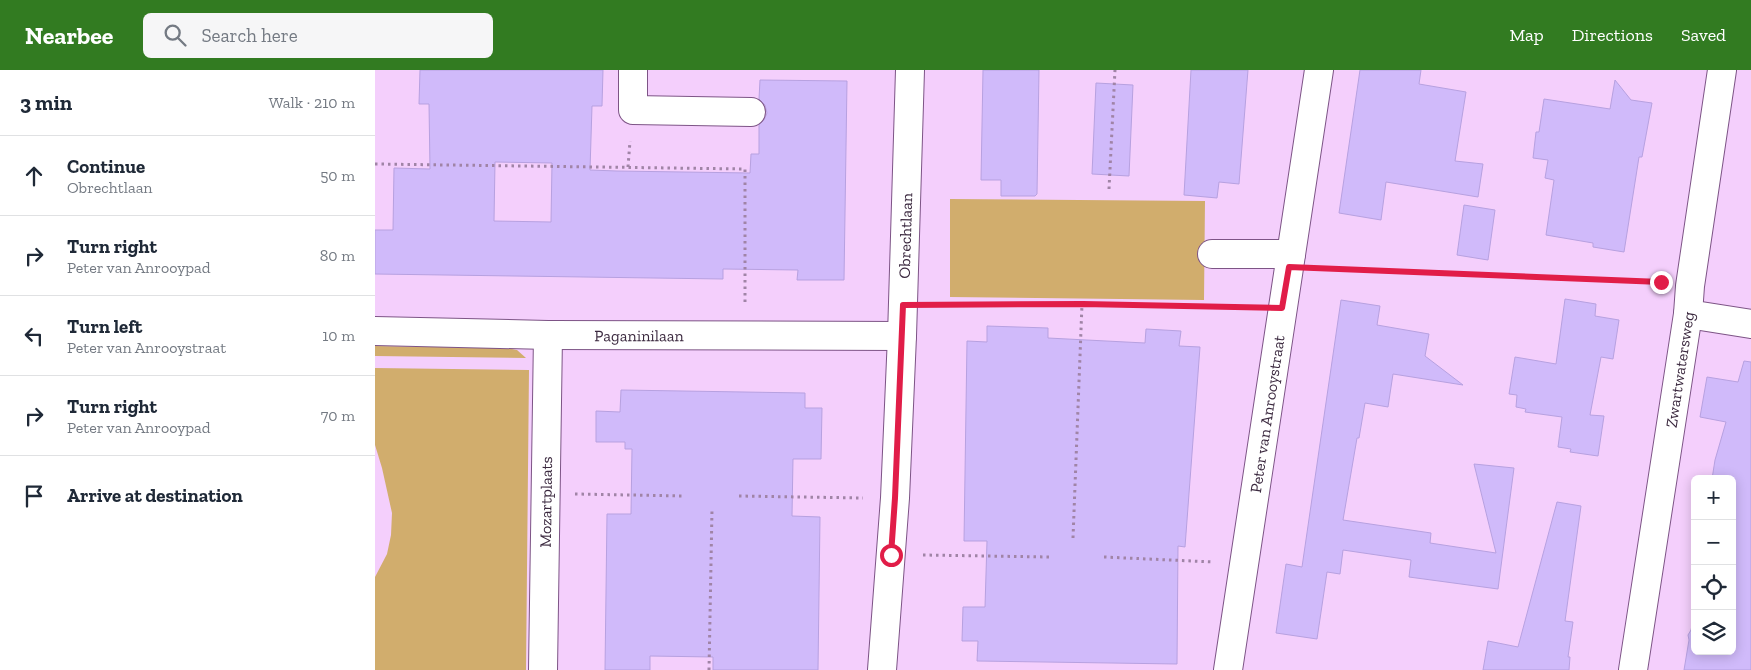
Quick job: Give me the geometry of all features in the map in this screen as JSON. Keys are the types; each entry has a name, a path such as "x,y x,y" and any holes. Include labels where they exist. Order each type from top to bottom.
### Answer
{"street":[{"path":"633,70 633,110 751,112"},
{"name":"Obrechtlaan","path":"882,670 895,498 910,70"},
{"name":"Peter van Anrooystraat","path":"1228,670 1319,70"},
{"name":"Zwartwatersweg","path":"1633,670 1688,314 1690,286 1721,70"},
{"path":"1212,254 1290,261"},
{"path":"1688,314 1751,324"},
{"name":"Paganinilaan","path":"375,331 548,335 902,336"},
{"name":"Mozartplaats","path":"543,670 548,335"}],"path":[{"path":"1109,189 1115,70"},
{"path":"375,164 745,169 745,335"},
{"path":"1290,261 1661,282 1690,286"},
{"path":"903,305 1083,304 1282,308"},
{"path":"1073,538 1083,304"},
{"path":"545,493 684,496"},
{"path":"739,496 895,498"},
{"path":"709,670 712,509"},
{"path":"891,555 1049,557"},
{"path":"1104,557 1244,563"}],"shaded area":[{"path":"950,199 1205,201 1204,300 950,297"},
{"path":"375,346 506,348 517,350 526,358 375,356"},
{"path":"375,368 529,370 526,670 375,670 375,577 387,554 391,535 392,513 375,445"}],"building":[{"path":"420,70 603,70 602,106 592,106 590,170 750,173 751,154 759,154 759,125 767,113 765,105 759,99 760,80 847,81 844,280 797,280 798,270 723,269 723,279 375,274 375,230 393,230 394,168 430,169 429,104 419,104","holes":["495,162 552,163 551,222 494,221"]},
{"path":"983,70 1039,70 1037,194 1035,196 1001,196 1001,180 981,180"},
{"path":"1191,70 1248,70 1239,184 1219,182 1217,198 1184,195"},
{"path":"1360,70 1421,70 1419,84 1466,92 1455,161 1483,164 1478,197 1386,182 1381,220 1339,213"},
{"path":"1615,80 1631,100 1652,103 1642,157 1639,157 1624,252 1593,247 1593,243 1546,235 1554,180 1545,178 1548,160 1533,158 1536,132 1539,132 1544,99 1610,109"},
{"path":"1096,83 1133,85 1129,176 1092,174"},
{"path":"1464,205 1495,210 1488,260 1457,255"},
{"path":"1565,299 1596,304 1595,316 1619,320 1613,359 1601,357 1590,415 1604,416 1598,456 1570,452 1571,449 1558,447 1562,417 1525,412 1526,409 1516,407 1517,395 1509,394 1515,357 1556,364"},
{"path":"1341,300 1380,306 1377,325 1429,334 1425,356 1463,385 1393,374 1388,407 1365,403 1343,520 1431,533 1430,543 1496,553 1474,464 1514,468 1498,589 1409,577 1411,560 1343,550 1340,574 1327,572 1317,639 1276,633 1286,564 1302,567"},
{"path":"987,326 1048,328 1048,338 1145,343 1146,329 1181,331 1179,346 1200,347 1185,547 1178,546 1177,664 977,661 978,641 962,641 963,607 985,607 987,541 964,541 967,341 987,342"},
{"path":"1744,361 1751,362 1751,670 1684,670 1689,640 1688,635 1691,630 1691,655 1736,655 1736,475 1713,475 1726,422 1700,417 1707,377 1738,382"},
{"path":"621,390 805,393 805,408 822,408 821,459 793,459 792,516 820,517 818,670 713,670 713,657 650,656 650,670 605,670 607,514 631,514 632,449 625,449 625,442 596,442 596,411 620,412"},
{"path":"1557,502 1581,506 1565,621 1573,622 1568,657 1570,657 1569,670 1483,670 1488,641 1518,647"}],"route":[{"path":"891,555 903,305 1083,304 1282,308 1289,267 1661,282"}]}
